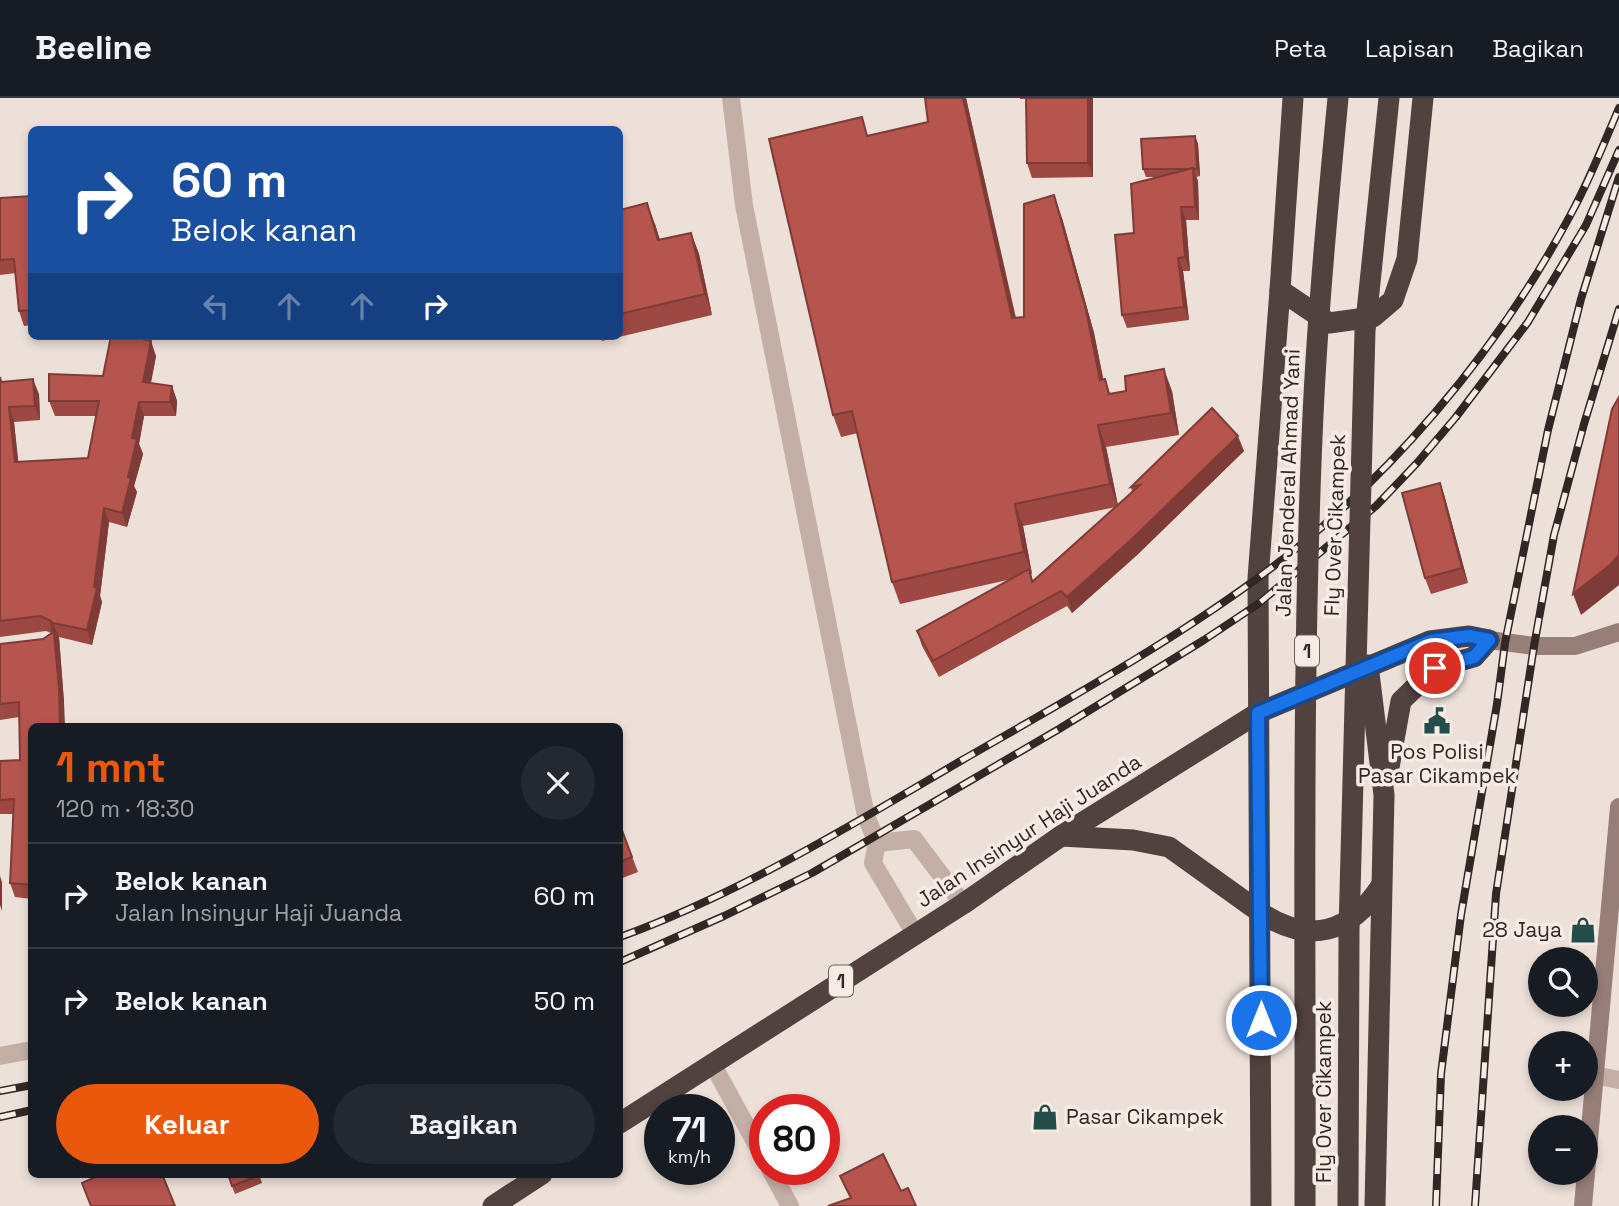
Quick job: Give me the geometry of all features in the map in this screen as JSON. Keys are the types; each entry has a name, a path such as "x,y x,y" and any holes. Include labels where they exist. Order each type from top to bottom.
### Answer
{"highway":[{"path":"1261,1206 1258,578 1293,98"},
{"name":"Jalan Jenderal Ahmad Yani","path":"1305,1206 1308,562 1313,414 1338,98"},
{"name":"Fly Over Cikampek","path":"1348,1206 1349,930 1365,331 1389,98"},
{"path":"1280,290 1329,323 1373,317 1393,300 1407,259 1423,98"},
{"name":"Jalan Insinyur Haji Juanda","path":"623,1122 963,904 1061,836 1258,713 1430,641 1469,636 1489,640"},
{"path":"1375,1206 1384,795 1401,701 1435,668 1474,657 1489,640"},
{"path":"1368,665 1384,795"},
{"path":"1061,836 1133,840 1169,847 1273,921 1293,928 1330,929 1347,923 1372,900 1381,886"},
{"path":"493,1206 536,1178"}],"street":[{"path":"731,98 744,205 866,816 877,843 873,863 915,934"},
{"path":"1489,640 1534,646 1575,646 1619,632"},
{"path":"1598,1032 1619,807"},
{"path":"877,843 914,839 963,904"},
{"path":"0,1056 28,1051"},
{"path":"712,1063 749,1131"},
{"path":"1598,1076 1619,1080"},
{"path":"1583,1206 1592,1101"},
{"path":"779,1185 790,1206"}],"building":[{"path":"925,98 963,98 1012,318 1024,317 1024,204 1054,195 1086,310 1100,380 1105,379 1109,394 1126,391 1125,376 1164,369 1171,413 1098,425 1110,484 1015,504 1024,552 892,582 852,411 833,415 769,139 862,117 867,136 928,122"},
{"path":"1026,98 1088,98 1088,163 1027,163"},
{"path":"1195,136 1197,169 1143,169 1141,139"},
{"path":"1193,168 1195,207 1181,207 1185,257 1178,258 1184,307 1122,315 1115,235 1134,233 1131,184"},
{"path":"28,196 28,310 19,311 14,259 0,260 0,198"},
{"path":"647,203 658,240 691,233 705,294 623,313 623,209"},
{"path":"110,340 151,341 143,382 172,386 170,402 139,402 132,438 137,439 122,513 104,508 94,587 97,588 87,630 53,623 60,723 28,723 28,885 10,883 14,799 0,800 0,761 20,760 19,702 0,704 0,644 43,639 52,633 51,621 40,616 0,621 0,377 1,382 33,379 35,406 9,407 15,462 88,458 99,401 49,401 49,374 103,376"},
{"path":"1619,397 1619,555 1573,594 1612,409"},
{"path":"1212,408 1238,436 1132,539 1067,597 1061,591 933,661 917,631 1029,569 1032,582 1140,485 1131,487"},
{"path":"1440,483 1462,568 1425,578 1402,493"},
{"path":"623,833 632,857 623,861"},
{"path":"883,1154 901,1191 908,1188 916,1206 828,1206 851,1198 840,1176"},
{"path":"93,1178 164,1178 175,1206 91,1206 82,1183"},
{"path":"229,1178 252,1178 232,1186"}],"railway":[{"path":"623,936 709,900 796,856 880,808 1149,651 1220,605 1303,543 1349,503 1392,460 1434,414 1473,365 1509,315 1572,212 1619,108"},
{"path":"623,961 812,873 1059,729 1258,604 1376,506 1456,417 1528,322 1586,225 1619,150"},
{"path":"1436,1206 1441,1074 1461,915 1505,643 1548,430 1581,299 1619,177"},
{"path":"1475,1206 1496,894 1534,646 1554,535 1619,309"},
{"path":"0,1091 28,1086"},
{"path":"0,1117 28,1111"}],"place":[{"name":"Pos Polisi Pasar Cikampek","path":"1437,721"},
{"name":"28 Jaya","path":"1583,930"},
{"name":"Pasar Cikampek","path":"1045,1117"}],"route":[{"path":"1261,1020 1258,713 1430,641 1469,636 1489,640 1474,657 1435,668"}]}
